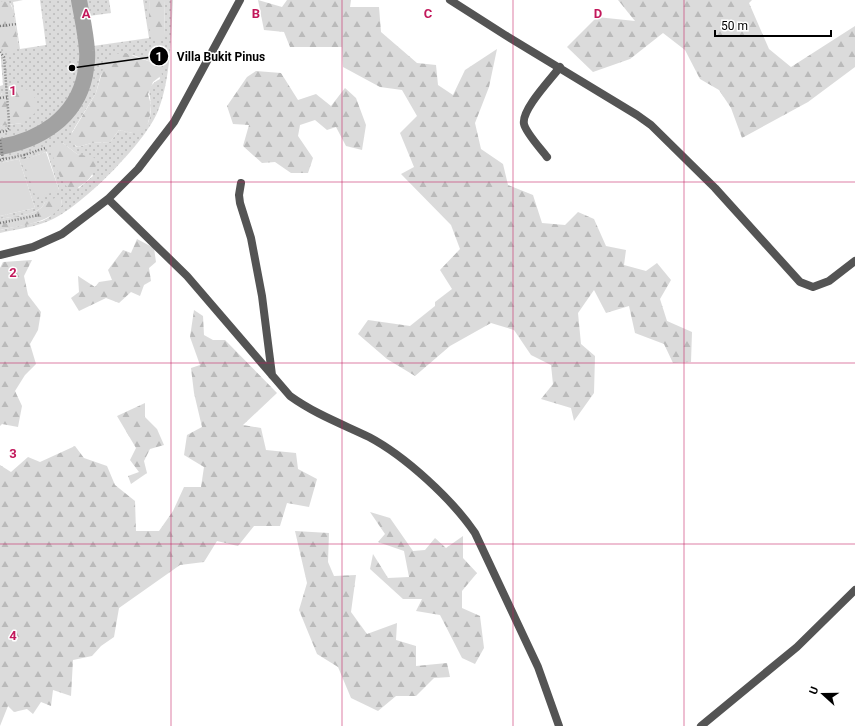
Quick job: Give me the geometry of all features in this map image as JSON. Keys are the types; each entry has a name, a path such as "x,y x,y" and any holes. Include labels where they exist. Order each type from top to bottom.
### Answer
{"street":[{"path":"0,255 33,247 62,234 108,199 138,169 174,122 240,0"},
{"path":"450,0 651,125 715,188 800,282 813,287 829,281 855,261"},
{"path":"547,157 526,128 524,117 529,107 560,67"},
{"path":"241,183 239,195 240,203 250,238 262,296 272,375"},
{"path":"108,199 187,276 290,396 307,408 370,438 392,451 425,478 468,522 475,533 538,667 559,726"},
{"path":"701,726 797,647 855,590"}],"path":[{"path":"0,26 17,24"},
{"path":"0,52 4,57 9,128 6,131 0,132"},
{"path":"0,98 7,98"},
{"path":"0,140 2,159 24,155 45,148"},
{"path":"24,155 25,159"},
{"path":"0,223 39,215"}],"green space":[{"path":"0,0 23,0 13,2 20,49 46,45 40,0 109,0 111,13 89,16 93,46 149,38 143,0 149,0 150,28 165,35 164,0 173,0 170,57 166,85 158,111 140,139 127,155 96,187 66,211 53,219 40,224 0,233 0,230 42,221 48,218 62,205 61,199 45,202 42,207 32,213 0,219 0,216 35,208 19,159 0,163 0,126 22,123 2,93 0,96 0,86 3,85 0,48 18,43 12,6 10,3 0,2","holes":["133,55 157,64 160,79 150,88 151,109 148,123 133,133 119,130 110,142 91,143 78,147 75,146 72,132 96,93 101,74","63,143 77,154 83,156 93,176 79,188 59,173 53,150","47,152 59,190 24,160"]},
{"path":"149,0 164,0 165,35 163,39 155,41 149,27"},
{"path":"258,0 282,7 287,0 351,0 350,7 379,7 381,32 417,63 436,65 438,85 453,95 465,70 497,49 489,87 475,123 481,149 503,164 508,185 533,195 542,223 565,225 578,212 594,219 606,246 626,250 624,265 646,271 657,263 671,280 660,299 667,321 692,332 691,362 673,363 664,344 635,333 629,306 606,313 594,290 578,313 581,344 595,356 594,393 574,421 571,408 541,399 553,384 551,365 531,355 514,330 491,323 450,346 415,376 387,359 358,334 368,320 410,326 435,306 435,302 452,289 440,270 460,249 451,225 401,174 414,167 400,133 417,116 402,90 380,87 343,67 342,47 290,47 284,32 264,30"},
{"path":"618,0 752,0 749,3 769,49 791,67 855,26 855,67 808,102 742,138 731,108 719,90 700,79 685,50 663,33 630,59 593,72 567,47 597,17 635,21"},
{"path":"3,1 10,3 13,10 18,43 14,51 9,52 0,48 0,2"},
{"path":"125,53 160,65 162,75 153,82 148,94 151,105 148,123 143,131 137,134 119,130 110,142 91,143 78,147 73,144 71,137 72,133 96,93 104,65 113,54"},
{"path":"256,71 281,73 298,100 316,94 331,106 345,88 356,98 366,125 362,150 346,146 336,127 327,130 315,120 300,125 298,136 313,158 308,173 291,173 275,162 262,163 243,146 249,125 233,124 227,106 247,77"},
{"path":"19,87 28,90 34,96 36,103 35,113 22,123 0,126 0,96 5,90"},
{"path":"63,143 77,154 93,157 97,160 92,175 89,179 82,185 72,190 65,184 55,166 53,149 57,144"},
{"path":"46,152 59,190 36,198 23,160"},
{"path":"19,159 35,208 0,216 0,163"},
{"path":"55,198 61,199 62,205 50,216 34,223 0,230 0,219 32,213 42,207 45,202"},
{"path":"137,239 154,248 156,262 149,268 151,281 144,285 140,296 131,292 119,303 106,298 79,311 71,298 79,292 78,276 95,287 99,282 112,280 108,270 123,250 131,253"},
{"path":"32,260 24,276 28,295 41,312 38,330 30,344 36,364 25,375 15,391 22,406 18,427 2,424 0,426 0,268 3,262"},
{"path":"194,310 203,316 204,335 213,340 225,340 277,393 243,425 261,428 266,450 296,453 298,469 317,479 309,507 287,503 280,526 254,526 238,546 217,541 204,562 180,565 119,608 114,637 101,646 92,656 73,660 71,696 53,690 51,706 41,702 33,714 27,709 14,712 8,706 0,726 0,465 11,472 28,457 40,462 75,446 84,458 107,466 115,485 135,501 136,531 159,531 173,511 184,487 201,487 204,467 184,455 187,435 202,427 194,393 191,368 200,365 190,337"},
{"path":"145,403 145,417 157,429 164,445 150,449 144,461 147,473 131,484 128,476 139,472 130,460 136,448 117,416"},
{"path":"370,512 390,518 413,551 425,550 435,538 446,548 463,536 463,558 477,573 462,591 462,608 480,616 484,648 475,664 462,658 440,615 416,611 422,599 403,599 370,569 373,554 388,578 409,577 404,551 378,542 385,534"},
{"path":"295,531 329,533 328,562 334,576 356,575 351,612 367,634 397,623 396,640 416,646 416,666 447,663 450,677 434,678 416,696 396,696 378,711 351,698 338,667 317,654 299,610 307,583"}],"waterway":[{"path":"0,147 15,144 42,132 65,115 74,103 85,75 87,57 86,38 79,0"}],"place":[{"name":"Villa Bukit Pinus","path":"72,68"}]}
